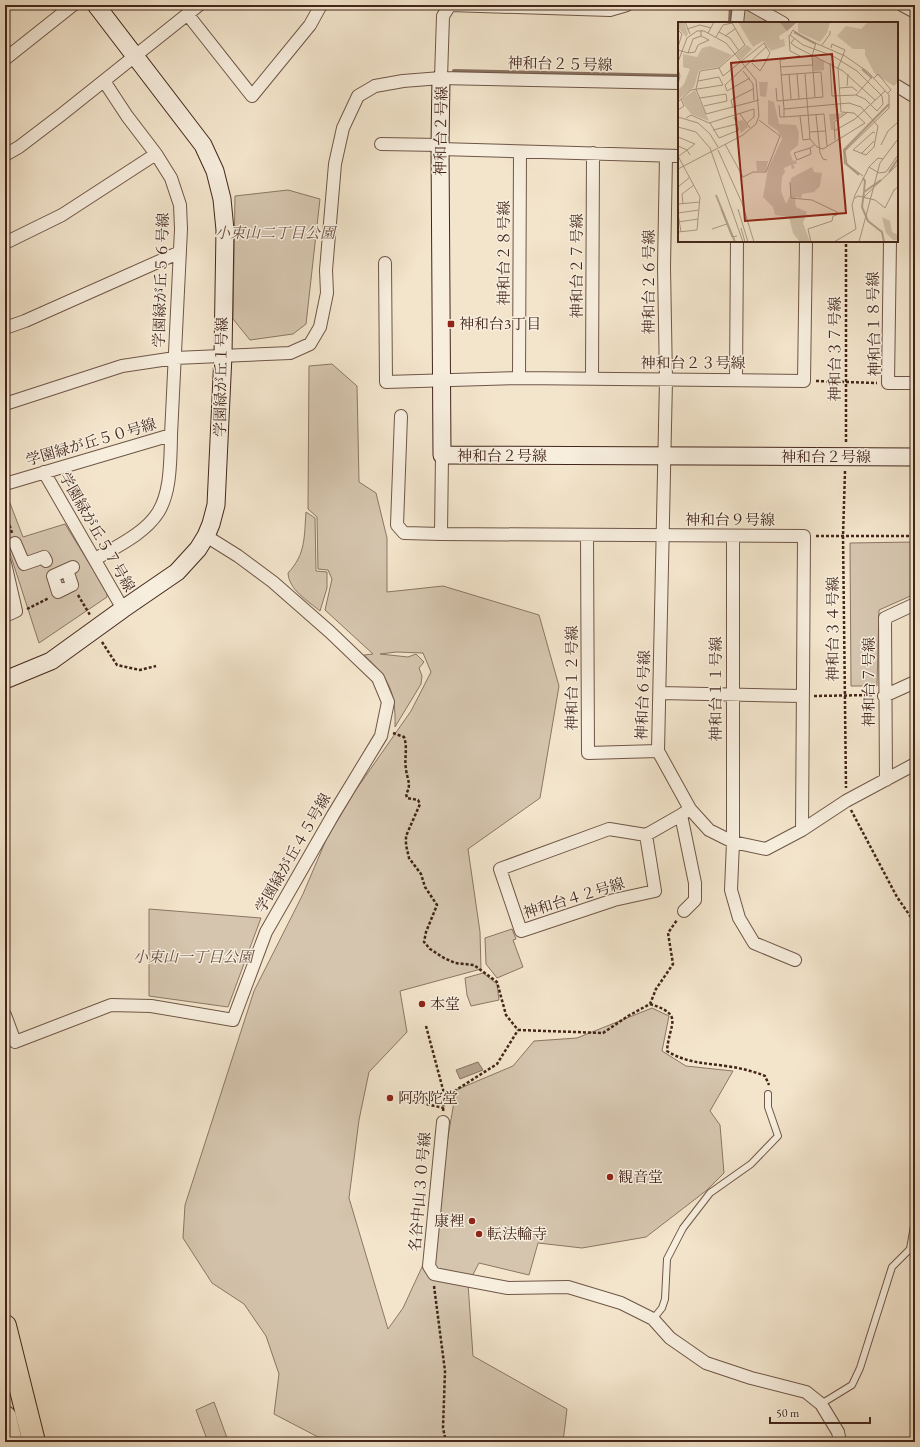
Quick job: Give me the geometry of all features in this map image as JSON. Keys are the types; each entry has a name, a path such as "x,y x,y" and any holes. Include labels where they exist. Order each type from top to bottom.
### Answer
{"highway":[{"path":"5,1326 34,1442"},
{"path":"5,1417 11,1442"}],"street":[{"path":"5,59 73,5"},
{"name":"学園緑が丘１号線","path":"5,680 51,661 177,572 198,549 206,536 212,524 216,505 223,356 225,230 222,199 216,171 203,145 96,5"},
{"path":"5,155 19,147 136,57 199,5"},
{"path":"188,15 252,96 310,24 321,5"},
{"path":"441,78 443,16 450,5 610,10 627,5"},
{"path":"737,22 739,5"},
{"path":"751,5 781,22"},
{"path":"902,5 915,12"},
{"name":"神和台２５号線","path":"5,404 122,366 175,358 290,353 310,344 320,327 326,293 326,270 335,164 343,128 358,96 375,86 403,81 441,78 678,82"},
{"name":"神和台２号線","path":"441,78 442,455 846,458 915,457"},
{"name":"学園緑が丘５６号線","path":"104,81 127,116 156,154 171,178 180,205 180,252 171,435"},
{"path":"898,87 915,97"},
{"path":"382,144 520,152 678,156"},
{"name":"神和台２８号線","path":"519,378 520,152"},
{"name":"神和台２７号線","path":"592,379 593,153"},
{"path":"5,243 62,215 156,154"},
{"name":"神和台２６号線","path":"664,457 666,380 664,267 666,156"},
{"path":"736,379 737,242"},
{"path":"804,381 806,242"},
{"name":"神和台１８号線","path":"890,242 888,383 915,383"},
{"path":"5,328 25,321 180,252"},
{"name":"神和台２３号線","path":"385,263 386,382 442,382 519,378 666,380 736,379 804,381"},
{"name":"神和台９号線","path":"400,416 398,525 404,533 804,536"},
{"name":"学園緑が丘５０号線","path":"5,484 171,435 170,474 164,505 148,526 132,539 96,559"},
{"path":"441,534 442,455"},
{"name":"神和台６号線","path":"664,457 658,751 686,812 709,830 733,842 766,849 802,830 846,801 915,764"},
{"name":"学園緑が丘５７号線","path":"44,472 96,559 123,609"},
{"name":"神和台１２号線","path":"587,535 588,753 658,751"},
{"name":"学園緑が丘４５号線","path":"5,1015 16,1042 112,1005 151,1006 233,1020 266,932 325,828 381,736 388,702 378,678 273,582 238,556 206,536"},
{"name":"神和台１１号線","path":"733,536 733,842 731,890 739,918 754,943 795,960"},
{"path":"802,830 804,536"},
{"path":"15,543 23,565 44,557 50,570 56,594 73,587 70,569 50,570"},
{"path":"5,563 16,611 5,616"},
{"name":"神和台７号線","path":"886,780 884,618 915,604"},
{"path":"884,696 915,682"},
{"path":"660,693 802,696"},
{"path":"646,835 686,812 695,883 695,900 684,911"},
{"name":"神和台４２号線","path":"609,829 646,835 654,891 614,900 521,931 500,869 609,829"},
{"name":"名谷中山３０号線","path":"443,1122 429,1266 434,1274 508,1288 568,1288 621,1303 653,1319"},
{"path":"653,1319 670,1338 706,1363 750,1378 806,1392 822,1404 838,1432 840,1442"}],"lane":[{"path":"653,1319 662,1308 665,1299 667,1259 683,1228 710,1194 751,1164 778,1136 768,1106 768,1094"},
{"path":"822,1404 852,1385 862,1361 892,1267 910,1249 915,1220"}],"path":[{"name":"神和台３７号線","path":"846,242 846,458"},
{"path":"804,381 888,383"},
{"name":"神和台３４号線","path":"846,458 844,536 846,801"},
{"path":"5,511 15,543"},
{"path":"804,536 915,536"},
{"path":"16,611 27,609 56,594"},
{"path":"94,630 117,665 140,670 156,666"},
{"path":"802,696 884,696"},
{"path":"404,737 407,745 406,769 409,780 409,790 406,794 407,798 418,800 420,804 406,836 406,845 409,858 421,874 425,887 437,904 426,932 424,942 430,949 444,958 455,963 474,965 497,982 506,1015 518,1030 603,1033 628,1016 650,1004 656,989 673,964 668,933 684,911"},
{"path":"846,801 898,897 915,923"},
{"path":"650,1004 669,1012 672,1017 667,1050 674,1055 693,1062 742,1068 765,1076 769,1084 768,1094"},
{"path":"426,1026 445,1097 443,1122"},
{"path":"445,1097 497,1064 518,1030"},
{"path":"412,1101 444,1108"},
{"path":"434,1295 445,1371 443,1428 446,1442"}],"green space":[{"path":"741,7 770,22 741,22"},
{"name":"小束山二丁目公園","path":"288,190 320,199 306,324 293,334 250,340 233,319 235,196"},
{"path":"332,364 357,386 359,482 376,493 387,538 387,592 443,586 539,615 559,686 540,798 468,849 480,932 481,969 400,991 407,1032 369,1072 359,1120 349,1198 388,1329 403,1308 428,1254 456,1090 513,1066 534,1041 577,1038 652,1008 669,1016 662,1051 686,1066 733,1071 710,1111 720,1125 724,1173 707,1190 646,1237 582,1248 538,1243 529,1275 479,1263 468,1284 473,1356 567,1409 563,1442 376,1442 318,1437 274,1414 279,1374 266,1336 244,1304 212,1283 183,1238 185,1205 254,991 303,894 326,840 353,794 411,711 431,672 423,653 396,652 380,654 408,657 416,654 424,662 419,668 422,676 421,684 395,727 394,704 389,686 380,671 364,655 373,654 325,610 332,579 328,570 318,569 317,517 308,509 309,366"},
{"path":"5,490 23,537 65,524 107,592 107,597 39,643 5,538"},
{"path":"306,512 315,518 316,571 327,572 327,588 320,611 295,590 289,579 288,573 294,566 301,552"},
{"path":"915,542 915,594 879,610 877,686 851,686 850,543"},
{"name":"小束山一丁目公園","path":"149,909 261,918 228,1007 149,996"},
{"path":"512,929 516,939 513,940 523,967 497,978 486,964 485,938"},
{"path":"483,973 497,984 499,1000 471,1006 467,995 465,978"},
{"path":"214,1402 227,1438 225,1442 208,1442 196,1410"}],"shaded area":[{"path":"478,1062 483,1070 460,1079 456,1070"}],"waterway":[{"path":"730,22 731,5"},
{"path":"454,71 678,76"}],"place":[{"name":"神和台3丁目","path":"451,324"},
{"name":"本堂","path":"422,1004"},
{"name":"阿弥陀堂","path":"390,1098"},
{"name":"観音堂","path":"610,1177"},
{"name":"康裡","path":"472,1221"},
{"name":"転法輪寺","path":"479,1234"}]}
